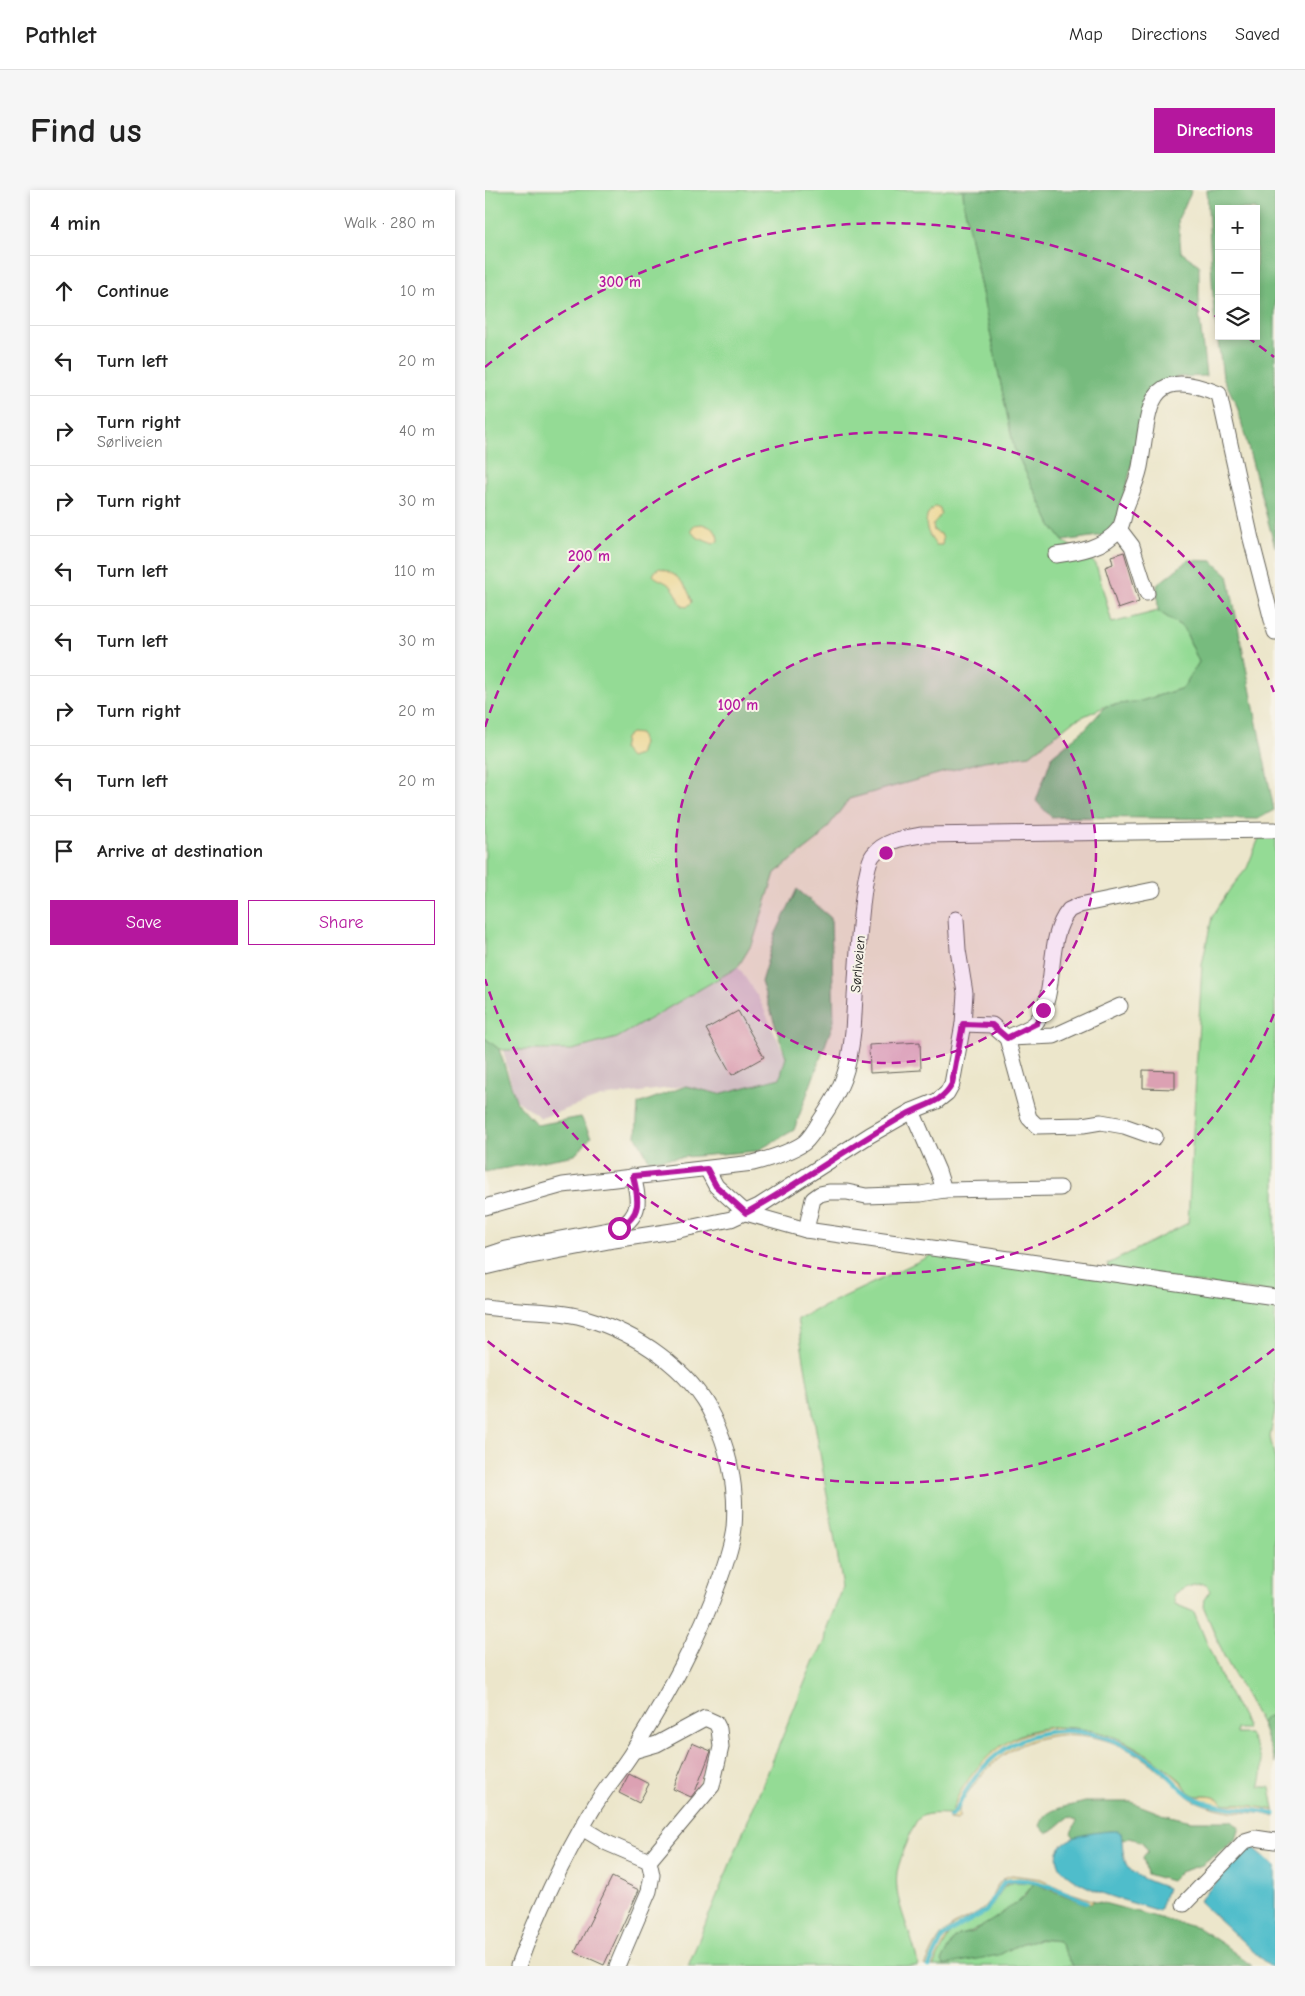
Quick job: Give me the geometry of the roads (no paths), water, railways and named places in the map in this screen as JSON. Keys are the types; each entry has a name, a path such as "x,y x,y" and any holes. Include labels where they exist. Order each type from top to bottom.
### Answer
{"street":[{"path":"1056,555 1093,547 1119,528 1139,469 1147,419 1154,398 1165,387 1180,383 1198,386 1219,394 1251,539 1275,632"},
{"path":"1119,528 1132,546 1147,593"},
{"name":"Sørliveien","path":"485,1207 563,1185 753,1163 771,1158 803,1143 815,1129 837,1096 850,1055 864,884 873,855 887,843 922,835 1275,830"},
{"path":"1007,1038 1037,1023 1043,1010 1048,989 1055,944 1063,919 1069,910 1080,905 1153,890"},
{"path":"485,1268 526,1257 731,1219 746,1213 870,1135 912,1112 937,1101 947,1092 952,1084 963,1024 965,993 958,950 956,919"},
{"path":"1007,1038 1054,1036 1120,1006"},
{"path":"963,1024 992,1025 1007,1038 1029,1118 1037,1126 1083,1125 1101,1122 1124,1126 1155,1137"},
{"path":"912,1112 938,1171 944,1190"},
{"path":"707,1169 716,1186 746,1213 806,1230 1275,1297"},
{"path":"485,1256 506,1249 619,1228 630,1220 637,1210 638,1193 633,1176"},
{"path":"806,1230 813,1199 820,1194 829,1192 847,1192 867,1196 921,1194 944,1190 1060,1188"},
{"path":"485,1307 546,1312 583,1318 615,1328 636,1340 679,1372 705,1400 727,1451 733,1484 734,1529 729,1553 698,1636 633,1751 600,1795 568,1851 532,1926 517,1966"},
{"path":"633,1751 657,1744 705,1718 716,1723 719,1729 721,1753 712,1786 649,1861"},
{"path":"581,1828 607,1843 649,1861"},
{"path":"1184,1904 1245,1841 1255,1838 1275,1841"},
{"path":"617,1966 649,1891 652,1875 649,1861"}],"water":[{"path":"1110,1831 1121,1833 1124,1858 1132,1871 1167,1888 1159,1911 1094,1890 1070,1877 1061,1869 1057,1858 1059,1850 1064,1843 1081,1835"},
{"path":"1252,1846 1275,1866 1275,1966 1269,1966 1199,1901 1246,1849"}],"waterway":[{"path":"950,1816 955,1812 964,1794 977,1776 997,1755 1021,1740 1039,1734 1058,1731 1077,1731 1095,1735 1113,1740 1130,1748 1162,1769 1189,1795 1202,1801 1274,1814"},
{"path":"929,1966 942,1939 949,1932 986,1911 1004,1882 1014,1880 1035,1882 1087,1902"}]}
